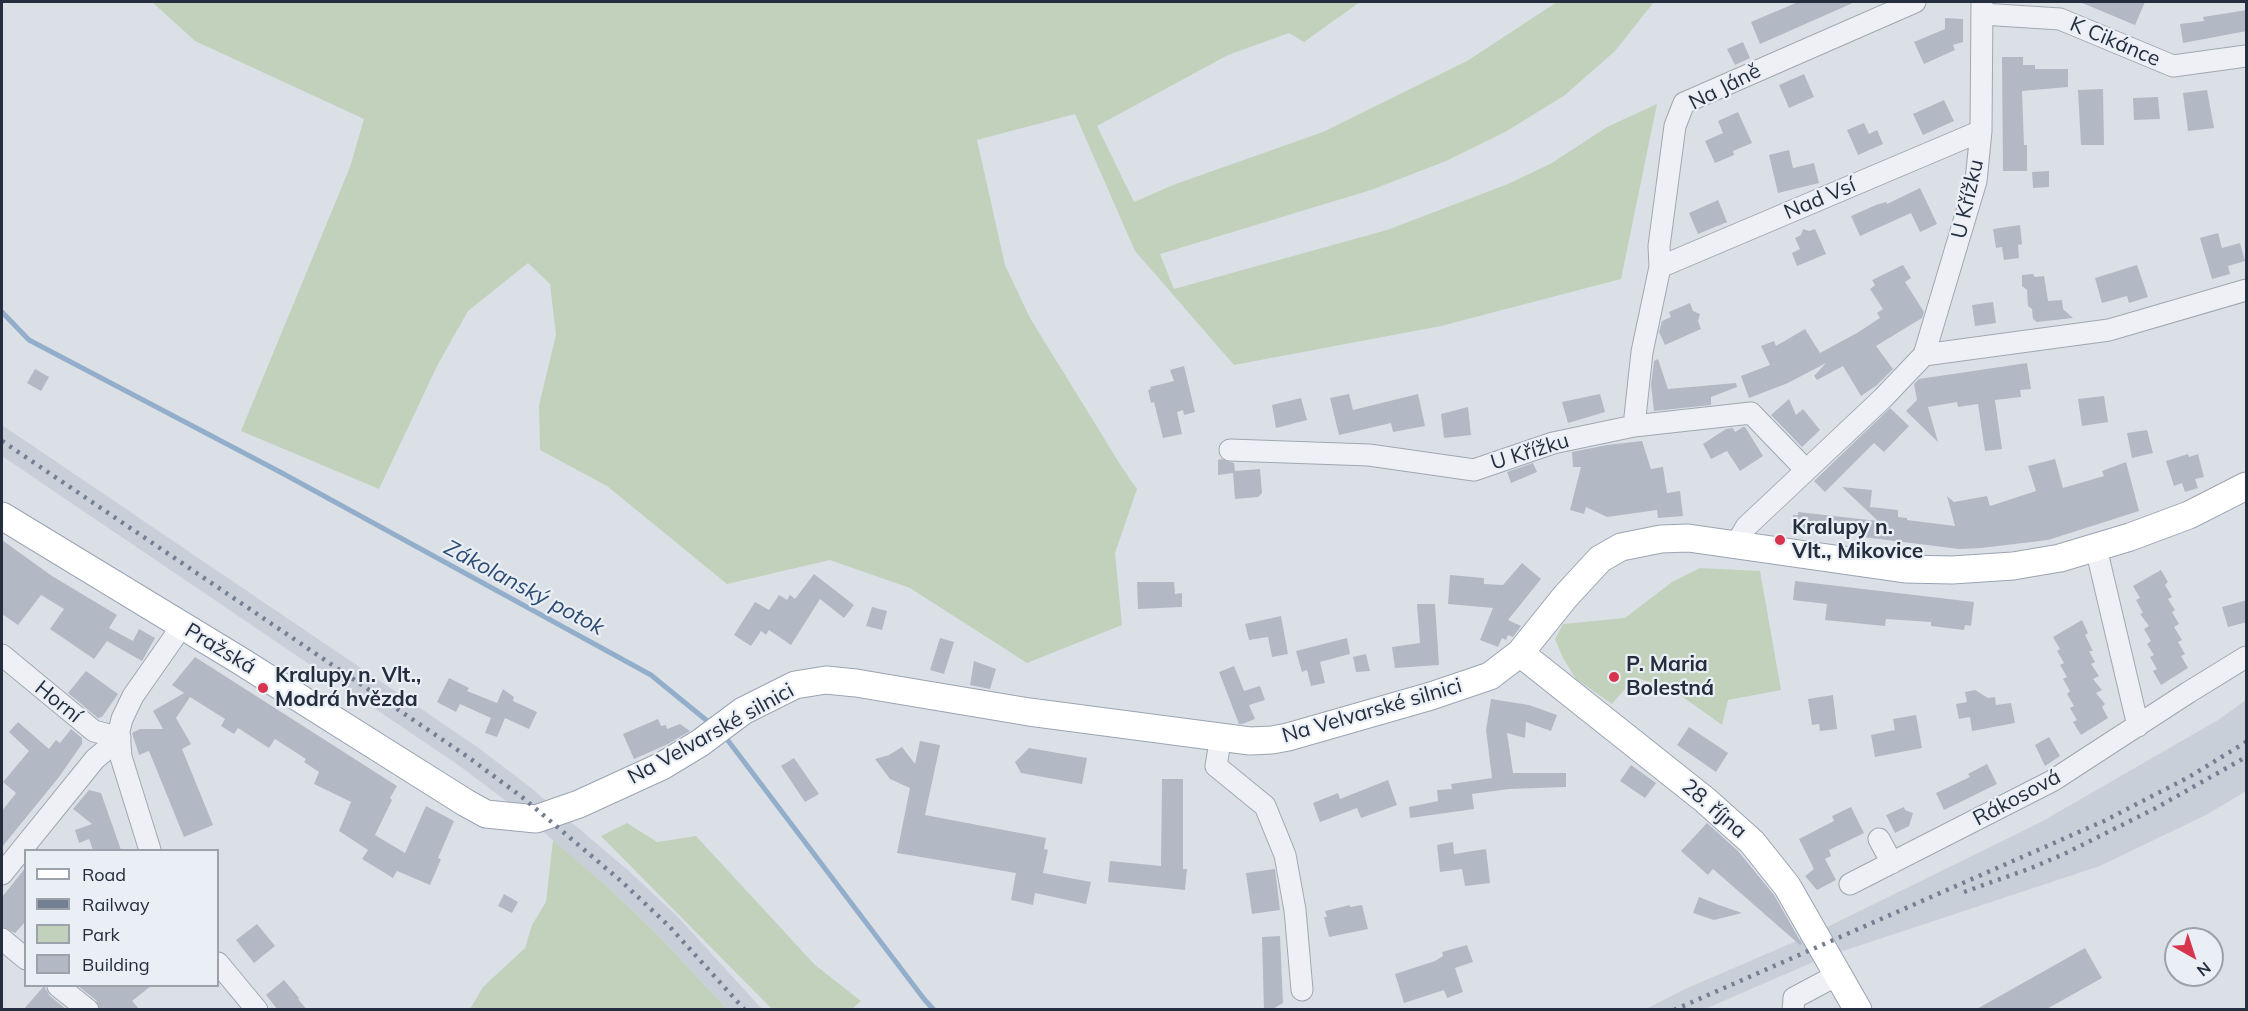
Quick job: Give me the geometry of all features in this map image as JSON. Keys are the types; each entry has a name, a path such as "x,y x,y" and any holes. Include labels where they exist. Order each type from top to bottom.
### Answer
{"main road":[{"name":"Na Velvarské silnici","path":"466,803 486,814 536,819 546,816 579,804 662,766 735,717 795,685 826,680 856,682 1029,712 1250,741 1288,737 1431,696 1477,681 1500,670 1520,653 1565,597 1600,559 1621,547 1661,539 1679,539 1736,544 1926,570 1976,569 2036,563 2096,548 2161,527 2247,486"},
{"name":"Pražská","path":"2,516 466,803"},
{"name":"28. října","path":"1520,653 1671,772 1727,818 1752,843 1787,886 1858,1010"}],"street":[{"name":"Na Jáně","path":"1634,426 1642,352 1660,267 1659,246 1675,126 1684,103 1915,2"},
{"name":"K Cikánce","path":"1982,8 2061,19 2173,66 2247,56"},
{"name":"U Křížku","path":"1736,544 1746,527 1883,398 1924,355 1976,181 1981,131 1982,8"},
{"name":"Nad Vsí","path":"1660,267 1981,131"},
{"path":"1924,355 2109,330 2247,290"},
{"name":"U Křížku","path":"1230,450 1369,455 1474,470 1553,443 1634,426 1751,413 1806,470"},
{"path":"2096,548 2138,726"},
{"path":"150,849 121,757 122,719 182,626"},
{"name":"Horní","path":"2,655 94,731 120,738"},
{"name":"Rákosová","path":"1850,884 2052,781 2247,657"},
{"path":"1221,736 1216,766 1265,807 1285,855 1295,910 1302,990"},
{"path":"2,874 95,759 120,738"},
{"path":"1879,839 1892,863"},
{"path":"2,939 24,957"},
{"path":"219,964 257,1010"},
{"path":"1793,1010 1794,998 1839,974"},
{"path":"59,987 88,1010"}],"shaded area":[{"path":"2,425 476,746 530,787 630,872 678,917 762,1009 727,1009 659,936 612,891 514,807 461,767 2,456"},
{"path":"2246,700 2246,791 2208,814 2100,866 1825,957 1705,1009 1644,1010 1685,989 1815,933 2041,822 2218,720"}],"green space":[{"path":"152,2 1360,2 1304,42 1289,33 1228,55 1097,126 1134,202 1173,185 1323,132 1467,61 1557,2 1654,2 1615,51 1565,95 1507,131 1446,161 1371,190 1160,254 1174,289 1387,230 1508,184 1552,163 1607,127 1657,104 1621,279 1441,326 1234,365 1135,251 1075,114 977,140 1005,265 1030,318 1137,489 1115,553 1122,625 1027,663 910,588 830,560 727,584 607,486 540,450 539,405 556,335 550,284 528,263 468,311 438,364 379,489 241,431 350,167 364,119 195,41"},
{"path":"1700,568 1760,571 1781,690 1728,700 1722,725 1673,690 1635,677 1612,704 1576,679 1555,639 1563,624 1625,618 1672,582"},
{"path":"627,823 657,842 696,836 815,965 861,1001 852,1009 772,1009 601,836"},
{"path":"553,840 612,891 659,936 727,1009 470,1009 483,987 525,948 532,925 546,902"}],"building":[{"path":"1798,2 1855,2 1760,44 1751,22"},
{"path":"2080,2 2145,2 2135,25"},
{"path":"2247,10 2247,31 2183,43 2180,24 2204,21 2203,17"},
{"path":"1945,18 1963,19 1963,42 1953,45 1955,50 1924,64 1914,42 1945,29"},
{"path":"1743,42 1750,58 1735,65 1727,49"},
{"path":"2002,57 2023,57 2023,65 2035,65 2035,69 2068,69 2068,87 2022,91 2027,171 2003,171"},
{"path":"1804,74 1814,97 1789,108 1779,85"},
{"path":"2103,89 2104,145 2081,145 2078,90"},
{"path":"2207,90 2214,128 2188,131 2183,93"},
{"path":"2158,97 2160,119 2134,120 2133,98"},
{"path":"1944,100 1954,121 1923,135 1913,114"},
{"path":"1738,112 1752,143 1733,151 1734,155 1715,163 1705,141 1723,133 1718,121"},
{"path":"1864,123 1869,134 1877,130 1883,144 1858,155 1847,130"},
{"path":"1789,150 1793,168 1814,163 1819,183 1778,193 1769,155"},
{"path":"2049,171 2049,187 2033,188 2032,172"},
{"path":"1920,188 1937,224 1920,232 1911,213 1860,236 1851,216 1876,205 1886,202 1887,204"},
{"path":"1718,200 1727,222 1698,234 1689,213"},
{"path":"2020,225 2022,244 2018,245 2019,258 2004,260 2002,247 1996,248 1993,229"},
{"path":"1803,229 1809,231 1815,229 1826,254 1797,266 1792,253 1800,249 1795,238 1801,235"},
{"path":"2218,233 2222,248 2240,243 2245,261 2228,266 2230,274 2212,279 2200,238"},
{"path":"1903,265 1911,278 1905,282 1924,312 1922,318 1876,346 1893,369 1877,385 1861,396 1843,366 1817,380 1814,376 1826,363 1788,383 1749,398 1741,376 1770,365 1761,346 1774,341 1776,346 1805,329 1820,353 1857,333 1880,318 1877,313 1883,309 1870,289 1875,285 1872,280"},
{"path":"2137,265 2148,297 2129,303 2127,296 2102,303 2095,278"},
{"path":"2033,274 2035,277 2044,276 2048,301 2062,300 2063,309 2073,318 2037,322 2033,319 2032,309 2028,306 2027,290 2022,286 2022,275"},
{"path":"1993,302 1996,323 1975,326 1972,305"},
{"path":"1690,303 1693,311 1700,314 1698,321 1701,329 1665,345 1659,332 1662,321 1671,317 1669,312"},
{"path":"1658,359 1668,389 1736,383 1737,387 1711,397 1711,405 1654,411 1651,385 1654,361"},
{"path":"2027,363 2031,389 2020,390 2021,397 1995,400 2002,449 1985,451 1978,404 1958,407 1957,402 1928,407 1938,442 1906,411 1917,400 1914,384 1919,379"},
{"path":"1184,366 1195,412 1184,415 1183,410 1177,412 1182,434 1163,438 1154,402 1151,403 1148,390 1151,389 1150,387 1174,381 1170,370"},
{"path":"35,369 49,377 41,391 27,383"},
{"path":"1349,394 1353,410 1418,394 1425,426 1393,432 1391,423 1339,435 1330,398"},
{"path":"1600,394 1605,412 1568,423 1562,402"},
{"path":"2104,396 2108,422 2082,426 2078,399"},
{"path":"1301,398 1307,420 1276,428 1272,405"},
{"path":"1789,399 1796,415 1803,409 1820,430 1802,447 1771,415"},
{"path":"1468,407 1471,435 1444,438 1441,414"},
{"path":"1890,408 1909,426 1884,452 1874,443 1825,492 1814,481"},
{"path":"1743,427 1763,456 1740,471 1727,451 1711,459 1703,444 1726,429 1733,428 1735,432"},
{"path":"2147,430 2153,453 2132,458 2127,433"},
{"path":"1642,441 1651,469 1663,467 1667,493 1680,491 1683,516 1658,518 1657,510 1607,517 1586,507 1584,514 1570,510 1581,467 1573,467 1572,452"},
{"path":"2188,454 2189,457 2198,454 2204,477 2195,479 2198,488 2185,492 2182,483 2174,486 2166,461"},
{"path":"2055,459 2063,488 2104,476 2102,471 2126,462 2139,511 2048,540 1981,548 1959,549 1791,528 1793,515 1798,515 1798,512 1878,521 1842,487 1872,490 1870,507 1898,510 1898,517 1955,526 1947,496 1954,502 1987,496 1990,506 2036,491 2028,466"},
{"path":"1218,460 1234,463 1235,471 1260,469 1262,493 1258,497 1235,499 1233,473 1218,475"},
{"path":"1533,463 1537,472 1511,483 1507,472"},
{"path":"2,540 52,576 117,615 109,628 133,641 139,629 155,638 142,661 107,641 94,659 50,629 64,609 41,595 18,625 2,614"},
{"path":"1522,563 1541,579 1508,620 1521,626 1513,637 1508,635 1506,640 1502,638 1498,647 1480,640 1493,608 1448,604 1450,575 1484,578 1484,584 1503,585"},
{"path":"2161,570 2168,582 2165,585 2172,597 2168,599 2175,610 2172,612 2179,624 2174,627 2182,640 2178,642 2185,654 2181,656 2188,668 2161,685 2153,671 2157,669 2150,657 2154,655 2147,644 2151,641 2144,629 2149,626 2140,614 2143,613 2136,600 2140,598 2133,586"},
{"path":"814,574 854,605 844,618 820,599 791,645 769,630 766,635 761,631 751,646 734,635 755,602 769,610 779,595 787,600 790,595 795,599"},
{"path":"1795,581 1974,602 1971,626 1965,625 1964,630 1931,626 1931,622 1886,619 1885,626 1825,620 1827,604 1793,600"},
{"path":"1137,582 1174,582 1175,594 1182,593 1182,607 1138,609"},
{"path":"2247,600 2247,622 2228,627 2222,607"},
{"path":"1417,604 1435,604 1439,665 1395,668 1392,647 1420,643"},
{"path":"872,607 887,611 882,630 866,626"},
{"path":"1281,616 1288,654 1272,657 1268,637 1249,640 1245,624"},
{"path":"2082,620 2088,633 2085,635 2093,651 2089,651 2095,662 2091,664 2099,676 2093,679 2102,690 2096,693 2105,704 2102,707 2108,718 2081,735 2073,722 2077,720 2070,708 2074,706 2067,694 2070,691 2063,679 2067,677 2060,665 2064,663 2053,637"},
{"path":"940,638 954,642 944,674 930,670"},
{"path":"1347,638 1350,654 1320,662 1325,683 1311,686 1307,670 1302,672 1296,651"},
{"path":"1366,654 1370,671 1356,672 1353,657"},
{"path":"195,657 397,786 375,835 405,853 426,806 454,821 438,858 441,859 430,885 397,871 393,878 362,859 368,850 339,831 351,802 314,784 319,772 304,762 306,759 275,739 269,748 238,728 234,734 221,726 225,719 190,697 176,718 191,744 182,749 213,825 184,837 149,751 139,755 132,733 140,729 163,729 153,711 184,693 172,685"},
{"path":"974,661 996,669 990,689 970,685"},
{"path":"1234,666 1244,691 1260,686 1265,700 1249,705 1255,719 1242,724 1239,724 1219,672"},
{"path":"86,671 118,694 102,717 98,718 68,693"},
{"path":"449,678 469,688 467,691 497,703 503,689 514,697 513,701 537,712 529,729 505,718 497,737 485,733 491,718 460,704 456,712 437,702"},
{"path":"1975,690 1988,698 1995,697 1996,705 2011,703 2015,723 1972,731 1970,717 1959,719 1956,704 1967,702 1965,692"},
{"path":"1833,695 1837,729 1820,731 1819,724 1812,725 1808,699"},
{"path":"1491,699 1529,705 1557,715 1551,731 1526,722 1525,738 1507,733 1513,773 1566,773 1566,787 1509,789 1472,794 1474,809 1410,818 1409,807 1438,801 1437,790 1452,789 1451,784 1492,778 1486,730"},
{"path":"1916,715 1922,748 1875,757 1871,735 1895,730 1893,719"},
{"path":"658,719 661,726 666,725 667,729 680,724 690,731 634,759 623,734"},
{"path":"18,722 49,749 56,740 60,743 71,729 82,738 82,744 59,777 2,847 2,811 16,793 3,782 29,751 9,732"},
{"path":"1689,727 1728,753 1716,772 1677,745"},
{"path":"2049,737 2060,756 2045,766 2035,745"},
{"path":"920,741 940,745 925,815 1046,838 1044,849 1048,850 1043,873 1091,882 1086,904 1035,893 1033,905 1011,900 1016,873 897,853 910,788 890,779 875,759 889,755 902,747 915,764"},
{"path":"1029,748 1087,758 1082,784 1021,773 1015,762"},
{"path":"794,758 819,794 805,802 781,766"},
{"path":"1987,764 1997,784 1944,810 1936,793 1970,777 1968,774"},
{"path":"1631,765 1656,783 1645,798 1620,781"},
{"path":"1162,779 1183,779 1183,869 1187,869 1185,890 1108,882 1110,861 1161,866"},
{"path":"1388,780 1397,805 1361,818 1357,808 1320,822 1313,803 1338,793 1340,799"},
{"path":"89,790 101,793 121,849 93,849 89,839 79,843 75,830 92,824 73,809"},
{"path":"1851,807 1864,833 1829,850 1831,856 1825,859 1836,880 1817,890 1805,876 1814,869 1799,839 1834,821 1832,816"},
{"path":"1904,807 1905,810 1913,813 1909,826 1895,833 1886,815"},
{"path":"1707,823 1738,851 1774,895 1802,944 1800,945 1713,869 1708,875 1681,851"},
{"path":"1453,842 1454,854 1486,849 1490,883 1465,886 1462,869 1440,872 1437,845"},
{"path":"1275,869 1280,910 1252,914 1246,873"},
{"path":"24,870 24,923 15,933 2,927 2,897"},
{"path":"504,894 518,902 512,913 498,906"},
{"path":"1699,897 1742,913 1714,920 1693,913"},
{"path":"1350,905 1350,907 1362,905 1368,929 1329,937 1324,917 1327,917 1325,911"},
{"path":"257,924 275,946 254,963 236,940"},
{"path":"1280,936 1283,1003 1271,1010 1264,1010 1262,937"},
{"path":"1467,945 1473,962 1455,968 1463,992 1447,998 1444,990 1404,1003 1395,974 1435,961 1443,956 1442,952"},
{"path":"2085,948 2102,978 2045,1010 1975,1010"},
{"path":"284,980 307,1010 278,1010 266,995"},
{"path":"45,987 50,996 67,1010 23,1010"},
{"path":"79,987 150,987 132,1001 140,1010 100,1010 96,1000"}],"waterway":[{"name":"Zákolanský potok","path":"2,312 29,340 282,473 651,675 711,724"},
{"name":"Zákolanský potok","path":"723,734 934,1010"}],"railway":[{"path":"2,441 468,757 522,797 621,881 669,926 745,1010"},
{"path":"1674,1010 2104,821 2189,777 2246,742"},
{"path":"1964,892 2066,853 2156,808 2246,757"}],"place":[{"name":"Kralupy n. Vlt., Mikovice","path":"1780,540"},
{"name":"P. Maria Bolestná","path":"1614,677"},
{"name":"Kralupy n. Vlt., Modrá hvězda","path":"263,688"}]}
